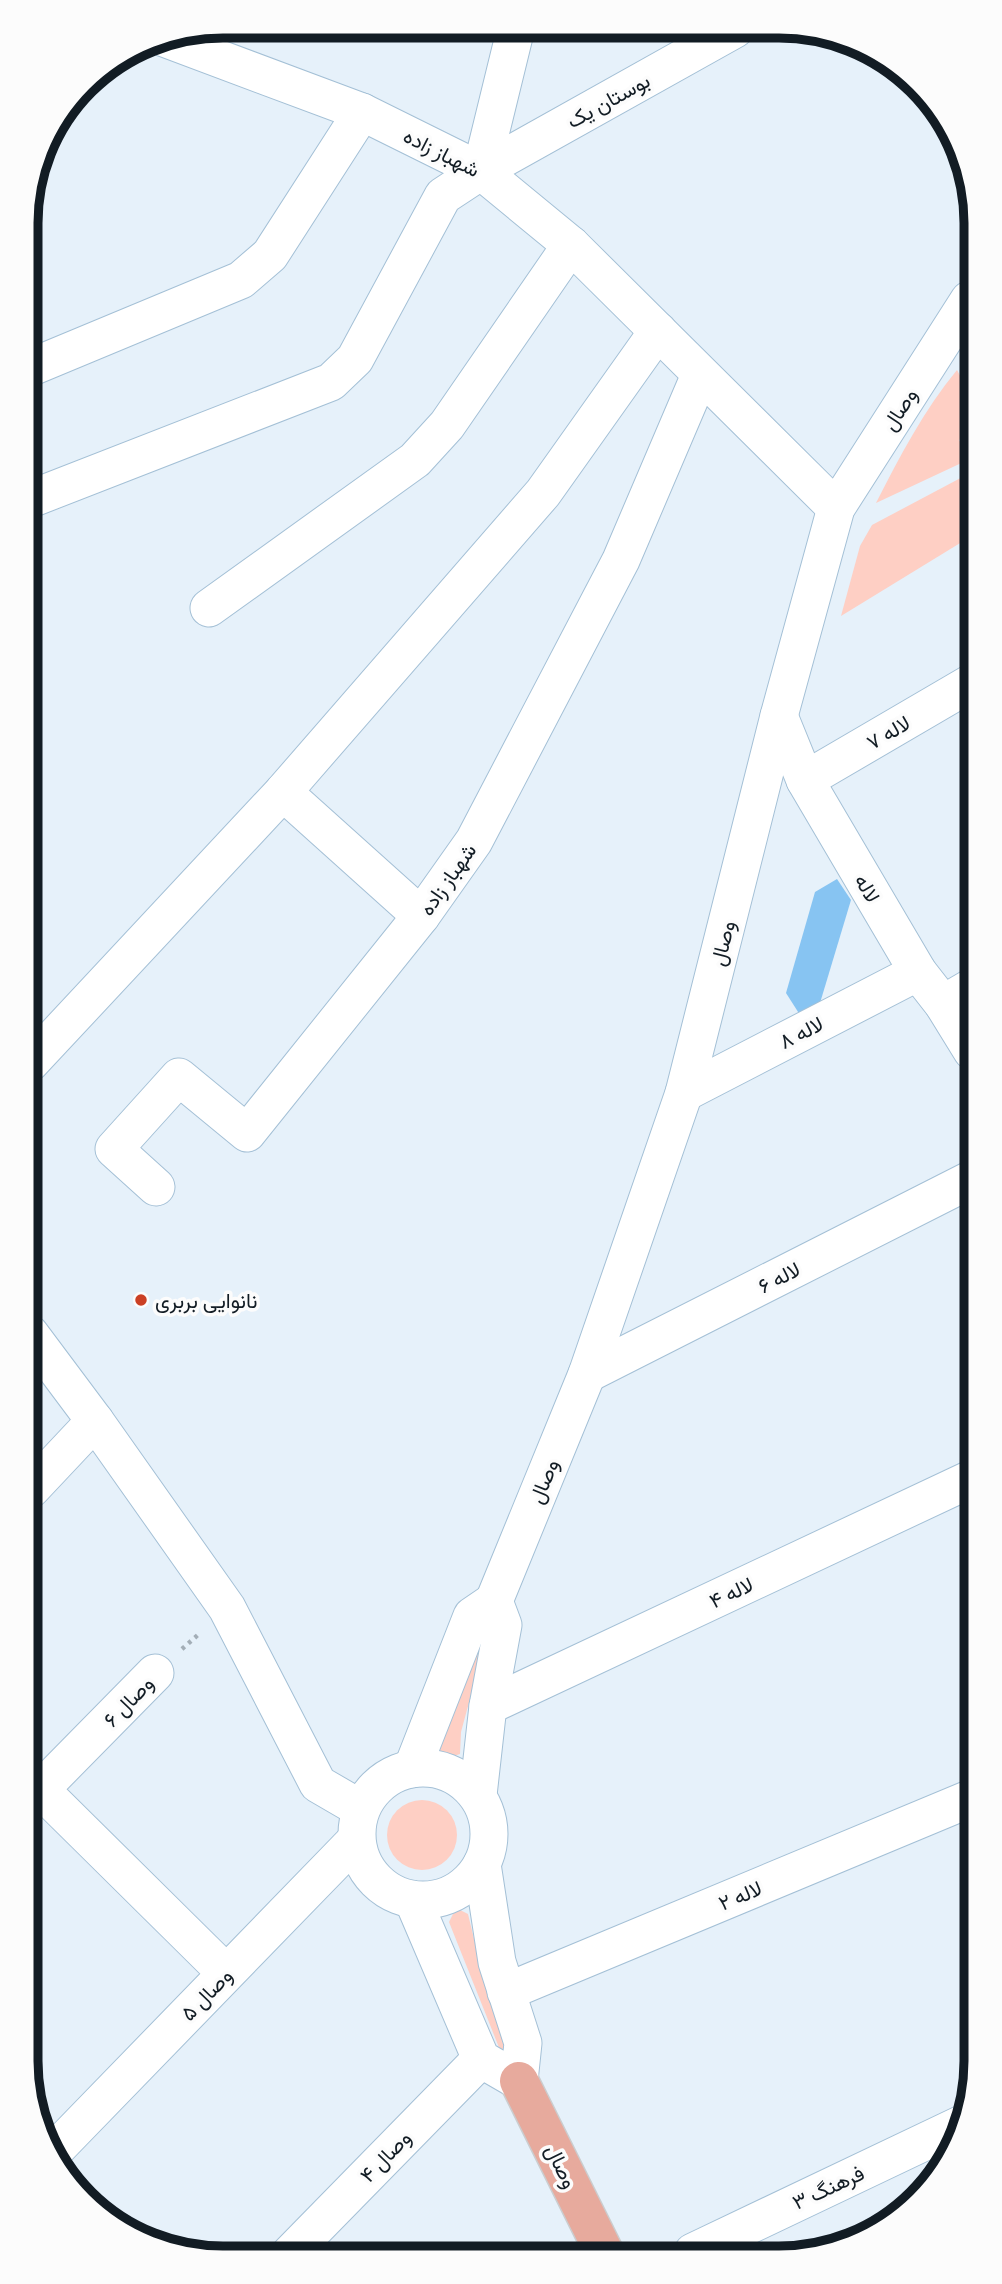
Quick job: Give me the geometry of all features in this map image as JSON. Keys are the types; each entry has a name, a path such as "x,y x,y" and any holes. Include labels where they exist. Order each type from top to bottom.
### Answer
{"main road":[{"name":"وصال","path":"519,2081 601,2246"}],"street":[{"path":"481,170 514,38"},
{"name":"بوستان یک","path":"39,496 331,382 355,359 443,196 481,170 719,38"},
{"name":"شهباز زاده","path":"180,44 362,112 481,170 571,245 836,508"},
{"path":"39,364 241,280 270,255 362,112"},
{"path":"209,608 415,460 447,425 571,245"},
{"name":"وصال","path":"494,1601 587,1374 684,1093 779,716 836,508 964,308"},
{"path":"39,1054 283,792 542,493 658,331"},
{"name":"شهباز زاده","path":"156,1187 114,1149 180,1077 247,1133 421,916 474,841 621,560 700,375"},
{"name":"لاله ۷","path":"805,780 964,687"},
{"name":"لاله","path":"779,716 805,780 918,972 957,995 964,1020"},
{"path":"283,792 421,916"},
{"name":"لاله ۸","path":"684,1093 918,972"},
{"name":"لاله ۶","path":"587,1374 963,1191"},
{"path":"38,1345 228,1608 318,1784 358,1825"},
{"path":"38,1481 95,1421"},
{"name":"لاله ۴","path":"488,1706 963,1483"},
{"path":"412,1769 472,1616 494,1601 503,1625 488,1706 478,1795"},
{"name":"وصال ۶","path":"38,1792 155,1673"},
{"path":"422,1767 444,1770 463,1780 478,1795 487,1815 490,1837 482,1864 474,1877 457,1892 435,1899 413,1900 392,1893 374,1879 362,1861 358,1825 367,1797 381,1781 400,1770 422,1767"},
{"path":"38,1796 226,1973"},
{"name":"لاله ۲","path":"506,1992 963,1802"},
{"name":"وصال ۵","path":"60,2145 226,1973 358,1825"},
{"path":"413,1900 481,2059 519,2081 523,2043 497,1962 482,1864"},
{"name":"وصال ۴","path":"297,2246 481,2059"},
{"name":"فرهنگ ۳","path":"706,2246 949,2130"}],"path":[{"name":"وصال ۶","path":"155,1673 228,1608"}],"shaded area":[{"path":"957,370 964,383 964,437 959,440 964,448 964,462 876,503 903,451"},
{"path":"964,476 964,541 841,616 860,546 872,525"},
{"path":"481,1630 488,1632 461,1732 460,1754 448,1758 434,1751 458,1703"},
{"path":"429,1800 442,1806 451,1815 455,1821 455,1849 447,1860 436,1868 415,1870 397,1860 389,1849 387,1828 397,1810 408,1802"},
{"path":"460,1910 468,1914 486,1989 507,2047 500,2050 449,1922 453,1914"}],"building":[{"path":"837,879 851,900 820,1003 800,1015 786,993 815,892"}],"place":[{"name":"نانوایی بربری","path":"141,1300"}]}
